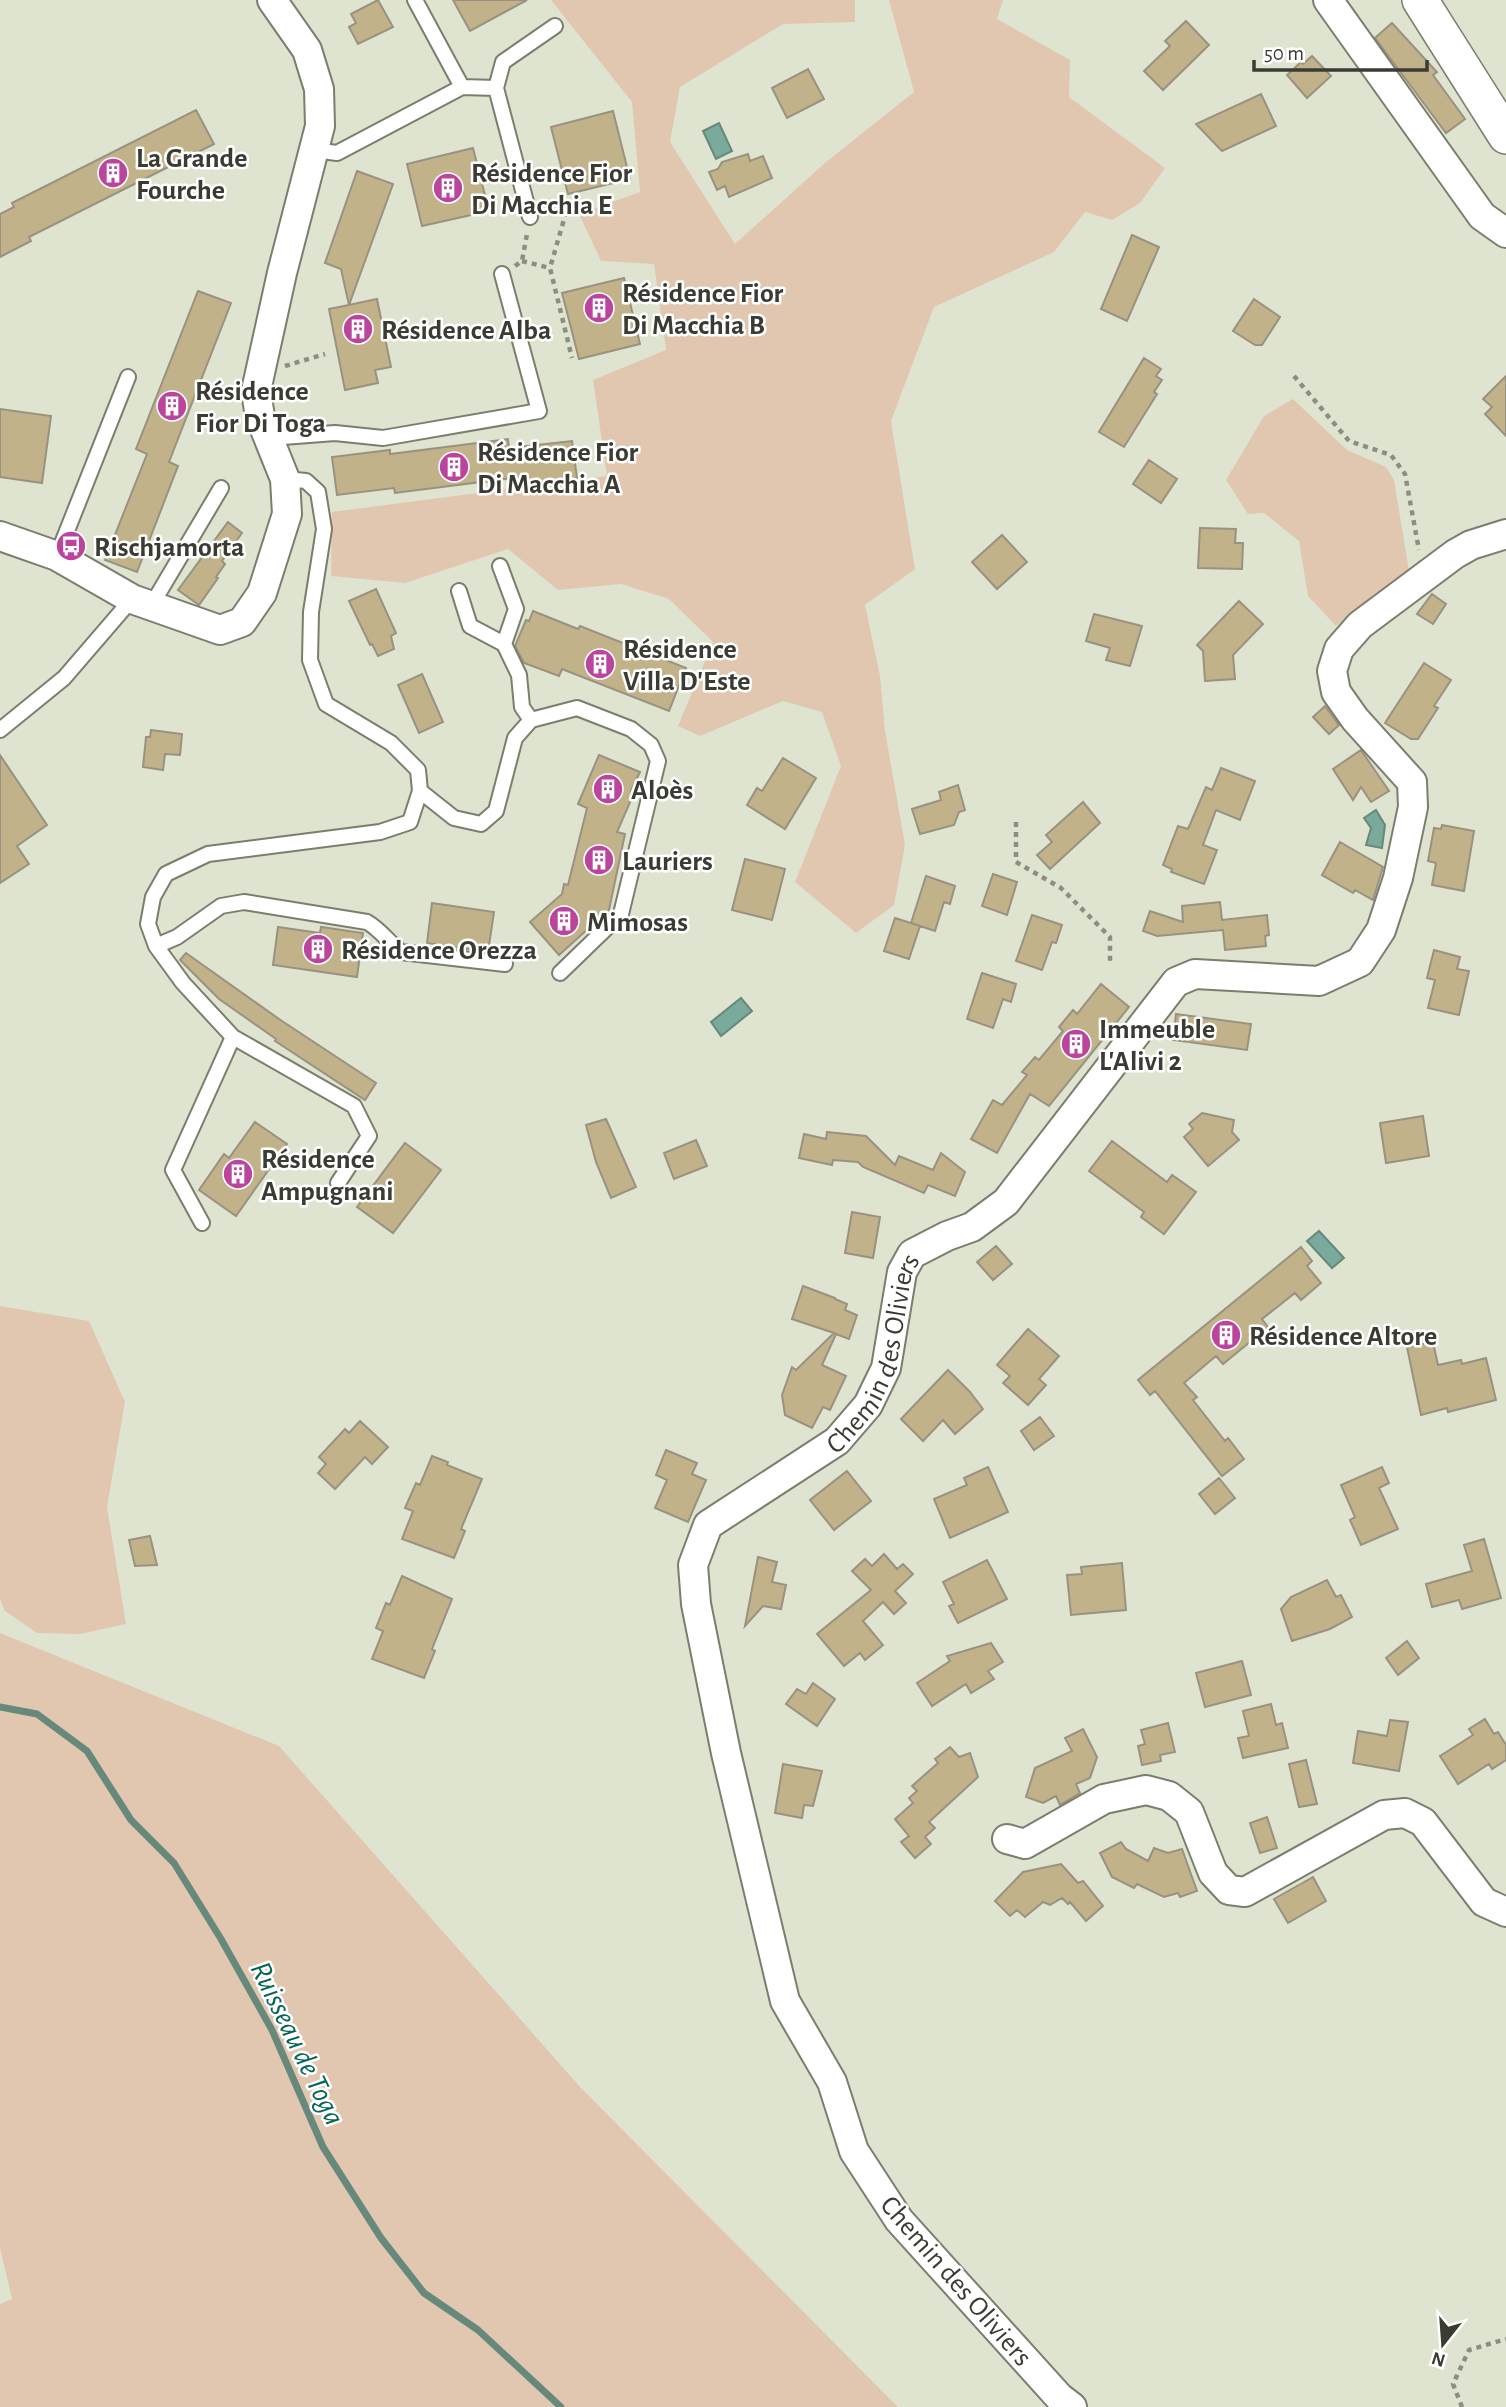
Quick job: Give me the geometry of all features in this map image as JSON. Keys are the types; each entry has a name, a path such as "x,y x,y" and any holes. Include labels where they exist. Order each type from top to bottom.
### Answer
{"street":[{"path":"0,536 57,556 141,603 220,630 242,622 262,593 287,514 285,479 260,417 256,391 282,273 320,125 319,89 307,50 272,0"},
{"path":"1328,0 1482,216 1506,233"},
{"path":"1420,0 1506,136"},
{"name":"Chemin des Oliviers","path":"1072,2407 1059,2397 899,2220 855,2151 832,2082 785,2001 726,1753 696,1604 693,1565 708,1525 837,1441 868,1405 886,1368 902,1272 912,1254 972,1227 1006,1202 1176,982 1195,974 1319,981 1360,962 1381,930 1398,878 1413,807 1412,782 1348,710 1336,692 1332,671 1339,649 1360,625 1455,554 1471,545 1506,534"},
{"path":"1007,1839 1024,1844 1104,1799 1146,1790 1169,1796 1189,1811 1213,1873 1229,1890 1245,1892 1384,1815 1405,1813 1423,1822 1485,1902 1506,1912"}],"lane":[{"path":"415,0 462,87"},
{"path":"530,217 496,88 503,62 555,26"},
{"path":"314,150 337,153 462,87 496,88"},
{"path":"270,438 335,433 383,438 539,411 502,274"},
{"path":"57,556 128,377"},
{"path":"285,479 306,481 318,492 324,529 311,612 310,660 326,704 391,743 418,771 421,791 410,822 380,832 208,854 166,874 153,897 148,924 156,946 183,983 233,1037 354,1105 369,1136 338,1184"},
{"path":"0,730 64,678 141,603 220,488"},
{"path":"500,566 516,609 504,644"},
{"path":"459,591 470,626 504,644 519,675 522,707 531,720"},
{"path":"421,791 454,818 481,824 496,811 515,738 531,720 577,708 631,729 651,745 658,761 621,914 560,973"},
{"path":"156,946 177,937 221,906 244,902 367,922 380,929 387,942 401,952 505,964"},
{"path":"202,1223 173,1171 233,1037"}],"path":[{"path":"569,202 550,268 572,358"},
{"path":"502,274 522,261 530,217"},
{"path":"522,261 550,268"},
{"path":"260,373 325,354"},
{"path":"1294,376 1349,441 1391,455 1405,474 1417,550 1447,543 1455,554"},
{"path":"1016,822 1016,862 1061,888 1111,937 1110,961"},
{"path":"1462,2407 1453,2384 1469,2350 1506,2339"}],"shaded area":[{"path":"551,0 855,0 855,22 783,24 680,87 670,142 735,244 826,162 914,92 889,0 1003,0 997,19 1070,60 1069,97 1165,168 1140,203 1112,220 1085,212 1054,252 934,307 891,421 915,569 865,605 880,676 885,731 905,845 894,905 856,933 795,882 841,766 822,712 783,701 700,736 678,726 713,642 669,599 621,584 558,590 508,549 405,583 331,576 332,512 607,476 593,380 666,350 654,264 601,261 579,214 640,192 632,102"},
{"path":"1293,399 1347,450 1386,467 1394,480 1409,571 1336,626 1308,596 1299,541 1264,513 1248,514 1226,480 1264,416"},
{"path":"0,1306 89,1321 125,1402 107,1507 126,1624 80,1634 37,1633 5,1611 0,1599"},
{"path":"0,1633 279,1746 581,2088 898,2407 0,2407 0,2304 12,2299 0,2248"}],"water":[{"path":"719,123 732,151 716,159 703,131"},
{"path":"1376,810 1385,825 1382,848 1366,845 1371,828 1364,818"},
{"path":"741,998 752,1011 721,1036 711,1022"},
{"path":"1319,1231 1344,1258 1332,1268 1307,1241"}],"building":[{"path":"378,0 393,27 358,44 349,27 356,23 351,14"},
{"path":"453,0 527,0 470,31"},
{"path":"1186,21 1209,45 1163,90 1144,71 1170,46 1165,41"},
{"path":"1392,23 1437,72 1433,75 1465,119 1446,133 1375,38"},
{"path":"1312,56 1331,76 1307,98 1287,75"},
{"path":"808,69 824,99 787,118 772,88"},
{"path":"1261,94 1276,126 1222,151 1196,124"},
{"name":"La Grande Fourche","path":"196,110 214,144 29,237 31,241 0,257 0,214 14,207 12,203"},
{"path":"613,111 630,179 568,194 551,127"},
{"name":"Résidence Fior Di Macchia E","path":"473,148 489,211 422,226 407,164"},
{"path":"748,154 750,161 763,156 772,178 729,197 725,186 717,190 709,172 718,169 722,162"},
{"path":"357,171 393,184 349,305 341,269 325,263"},
{"path":"1132,235 1159,247 1127,321 1101,309"},
{"name":"Résidence Fior Di Macchia B","path":"624,278 640,344 579,359 562,293"},
{"name":"Résidence Fior Di Toga","path":"198,291 231,303 169,462 178,466 137,572 105,560 147,454 136,449"},
{"name":"Résidence Alba","path":"377,299 391,367 375,370 378,383 345,390 329,309"},
{"path":"1254,299 1280,317 1262,345 1255,345 1233,331"},
{"path":"1144,358 1161,369 1156,376 1162,380 1154,392 1157,394 1124,447 1099,432"},
{"path":"1506,376 1506,436 1485,414 1492,407 1483,399"},
{"path":"0,409 51,416 42,483 0,477"},
{"name":"Résidence Fior Di Macchia A","path":"508,439 509,448 572,441 577,478 513,485 513,478 395,493 394,488 337,495 332,457 390,450 390,454"},
{"path":"1149,460 1177,479 1161,503 1133,484"},
{"path":"228,522 242,533 222,561 225,564 216,577 218,578 199,605 178,590"},
{"path":"1200,528 1236,529 1235,543 1243,543 1242,569 1198,568"},
{"path":"1002,535 1027,562 997,589 972,562"},
{"path":"376,589 396,633 391,636 394,649 378,656 349,601"},
{"path":"1432,594 1446,604 1433,624 1417,614"},
{"path":"1239,601 1263,624 1233,655 1235,679 1205,681 1203,651 1197,645"},
{"name":"Résidence Villa D'Este","path":"533,611 578,629 580,626 686,668 669,711 562,669 559,676 524,663 515,646 526,620 529,621"},
{"path":"1094,614 1142,626 1130,666 1106,660 1110,648 1086,641"},
{"path":"1424,663 1451,680 1434,706 1438,708 1418,739 1411,739 1385,723"},
{"path":"422,674 443,722 419,733 398,685"},
{"path":"1325,706 1339,725 1329,734 1313,717"},
{"path":"151,730 182,734 180,755 165,754 163,770 143,767 146,737 150,737"},
{"path":"1361,750 1389,791 1371,802 1361,787 1353,800 1333,769"},
{"path":"0,755 47,825 17,846 29,864 0,883"},
{"path":"599,755 640,772 617,832 625,834 609,910 559,955 530,922 562,894 564,884 568,885 587,808 578,804"},
{"path":"783,758 816,778 785,829 747,805 757,788 762,791"},
{"path":"1221,768 1255,781 1240,820 1216,810 1203,845 1217,850 1204,884 1171,872 1172,869 1163,865 1178,826 1188,829 1206,787 1212,790"},
{"path":"958,785 965,810 959,812 954,825 920,834 912,809 941,800 939,792"},
{"path":"1083,802 1100,823 1050,869 1037,855 1052,842 1046,835"},
{"path":"1442,825 1474,831 1464,891 1432,885 1436,863 1428,861 1434,828 1441,829"},
{"path":"1340,842 1383,867 1373,900 1355,890 1353,893 1322,875"},
{"path":"745,859 785,869 772,920 732,910"},
{"path":"993,874 1017,882 1007,915 982,906"},
{"path":"926,876 955,886 950,904 944,902 935,931 911,923"},
{"path":"1220,902 1222,920 1267,915 1269,935 1265,936 1266,946 1225,950 1223,930 1157,936 1143,931 1150,911 1183,922 1182,906"},
{"name":"Résidence Orezza","path":"432,903 494,912 488,952 427,943"},
{"path":"1032,915 1062,925 1056,943 1052,942 1042,970 1016,961"},
{"path":"895,918 920,926 909,959 884,951"},
{"name":"Résidence Orezza","path":"278,927 320,933 321,927 363,933 357,977 273,965"},
{"path":"1434,950 1460,957 1457,969 1469,971 1459,1015 1428,1008 1435,980 1427,978"},
{"path":"186,953 376,1083 365,1100 275,1041 276,1039 219,999 180,960"},
{"path":"982,973 1016,984 1011,1002 1003,999 993,1028 967,1019"},
{"name":"Immeuble L'Alivi 2","path":"1101,984 1129,1007 1049,1106 1030,1094 997,1153 971,1139 993,1100 1002,1105 1027,1075 1022,1072 1035,1057 1039,1060 1063,1031 1059,1027 1073,1010 1077,1014"},
{"path":"1176,1014 1251,1024 1247,1050 1173,1040"},
{"path":"1202,1113 1234,1120 1232,1132 1239,1140 1208,1166 1184,1137 1193,1129 1189,1124"},
{"path":"1423,1116 1429,1156 1386,1163 1380,1123"},
{"path":"606,1119 636,1187 611,1198 596,1162 586,1125"},
{"name":"Résidence Ampugnani","path":"255,1122 287,1144 236,1216 199,1190 224,1154 229,1158"},
{"path":"827,1132 866,1136 895,1165 899,1156 933,1170 941,1153 965,1172 955,1196 928,1185 924,1193 863,1167 858,1162 833,1160 832,1165 799,1158 804,1134 826,1139"},
{"path":"696,1140 707,1166 674,1179 664,1153"},
{"path":"1112,1141 1167,1182 1172,1175 1196,1192 1164,1234 1141,1217 1144,1212 1089,1171"},
{"name":"Résidence Ampugnani","path":"405,1143 441,1170 393,1233 357,1207"},
{"path":"852,1212 880,1217 873,1258 845,1253"},
{"path":"996,1246 1012,1264 993,1280 977,1262"},
{"name":"Résidence Altore","path":"1301,1247 1312,1261 1307,1266 1321,1283 1301,1300 1295,1293 1262,1319 1268,1327 1223,1364 1216,1356 1184,1383 1197,1397 1193,1400 1225,1441 1228,1438 1244,1459 1222,1476 1155,1391 1150,1395 1138,1380"},
{"path":"803,1286 847,1304 845,1310 857,1315 849,1339 836,1334 822,1365 846,1376 830,1410 823,1407 812,1428 785,1415 782,1395 792,1367 796,1370 834,1333 792,1319"},
{"path":"1028,1329 1059,1356 1039,1379 1046,1385 1028,1405 1003,1383 1010,1376 997,1365"},
{"path":"1433,1342 1438,1365 1461,1360 1462,1364 1486,1358 1496,1400 1448,1412 1447,1408 1421,1415 1407,1347"},
{"path":"948,1370 983,1409 955,1434 943,1420 923,1441 901,1419"},
{"path":"1040,1417 1054,1436 1034,1450 1021,1431"},
{"path":"360,1421 388,1447 372,1464 365,1457 335,1489 318,1473 326,1464 319,1457 345,1429 349,1433"},
{"path":"666,1450 697,1463 692,1474 706,1480 688,1522 655,1508 667,1480 656,1475"},
{"path":"432,1456 482,1479 461,1529 465,1531 454,1558 402,1539 413,1511 405,1508 416,1483 420,1485"},
{"path":"988,1467 1008,1512 950,1538 934,1499 967,1485 964,1478"},
{"path":"1382,1467 1389,1483 1379,1488 1398,1529 1361,1545 1350,1520 1355,1517 1341,1485"},
{"path":"847,1471 871,1501 834,1530 810,1500"},
{"path":"1219,1478 1235,1498 1215,1514 1199,1494"},
{"path":"150,1536 157,1565 135,1566 129,1540"},
{"path":"1484,1539 1501,1598 1462,1609 1459,1600 1432,1607 1426,1584 1472,1571 1464,1545"},
{"path":"884,1554 897,1569 903,1564 913,1574 895,1591 906,1603 894,1614 883,1602 863,1621 883,1645 865,1660 860,1653 844,1666 817,1634 871,1590 852,1571 865,1559 872,1566"},
{"path":"758,1557 777,1562 772,1582 786,1585 781,1609 763,1606 745,1626"},
{"path":"987,1560 1007,1599 958,1623 949,1606 954,1604 943,1582"},
{"path":"1122,1563 1126,1610 1071,1615 1067,1575 1082,1574 1081,1567"},
{"path":"402,1576 452,1599 432,1649 435,1651 424,1678 372,1659 383,1631 376,1628 386,1603 390,1605"},
{"path":"1327,1580 1336,1597 1341,1595 1352,1617 1330,1629 1292,1641 1281,1609 1291,1597"},
{"path":"1407,1641 1419,1658 1398,1675 1386,1658"},
{"path":"991,1643 1003,1662 988,1671 994,1679 971,1693 966,1684 932,1706 917,1683 950,1661 947,1656"},
{"path":"1242,1661 1251,1695 1205,1707 1196,1673"},
{"path":"813,1683 835,1699 817,1726 786,1704 797,1689 806,1694"},
{"path":"1271,1704 1276,1725 1282,1723 1288,1748 1243,1758 1238,1738 1249,1736 1243,1711"},
{"path":"1485,1719 1494,1734 1498,1732 1506,1745 1506,1760 1492,1769 1489,1764 1458,1784 1440,1756 1473,1735 1469,1729"},
{"path":"1390,1720 1408,1722 1399,1771 1353,1763 1358,1731 1387,1736"},
{"path":"1168,1723 1175,1752 1160,1755 1161,1761 1142,1765 1138,1746 1145,1744 1141,1730"},
{"path":"1083,1729 1097,1757 1090,1778 1076,1784 1080,1793 1060,1805 1056,1796 1043,1803 1026,1797 1035,1768 1072,1751 1065,1738"},
{"path":"950,1747 959,1757 970,1753 978,1777 929,1822 935,1828 925,1837 931,1844 915,1858 901,1842 909,1836 895,1819 913,1803 909,1798 917,1791 912,1786 938,1763 935,1759"},
{"path":"1306,1760 1317,1804 1299,1807 1289,1764"},
{"path":"783,1764 822,1771 813,1806 804,1805 802,1818 775,1813"},
{"path":"1267,1817 1277,1848 1260,1853 1250,1823"},
{"path":"1121,1842 1126,1849 1148,1861 1154,1848 1168,1853 1182,1849 1197,1891 1180,1897 1178,1893 1164,1897 1137,1884 1134,1888 1112,1877 1100,1853"},
{"path":"1061,1864 1078,1883 1083,1881 1103,1906 1086,1921 1070,1902 1068,1904 1062,1898 1050,1905 1043,1902 1025,1917 1017,1910 1010,1916 995,1901 1023,1872"},
{"path":"1313,1877 1326,1901 1288,1923 1274,1899"}],"waterway":[{"name":"Ruisseau de Toga","path":"0,1707 37,1714 87,1751 131,1820 174,1863 221,1939 272,2030 323,2147 381,2238 424,2293 478,2330 561,2407"}],"place":[{"name":"La Grande Fourche","path":"113,173"},
{"name":"Résidence Fior Di Macchia E","path":"448,188"},
{"name":"Résidence Fior Di Macchia B","path":"599,308"},
{"name":"Résidence Alba","path":"358,329"},
{"name":"Résidence Fior Di Toga","path":"172,406"},
{"name":"Résidence Fior Di Macchia A","path":"454,467"},
{"name":"Rischjamorta","path":"71,546"},
{"name":"Résidence Villa D'Este","path":"600,664"},
{"name":"Aloès","path":"608,789"},
{"name":"Lauriers","path":"599,860"},
{"name":"Mimosas","path":"564,921"},
{"name":"Résidence Orezza","path":"318,949"},
{"name":"Immeuble L'Alivi 2","path":"1076,1044"},
{"name":"Résidence Ampugnani","path":"238,1174"},
{"name":"Résidence Altore","path":"1226,1335"}]}
